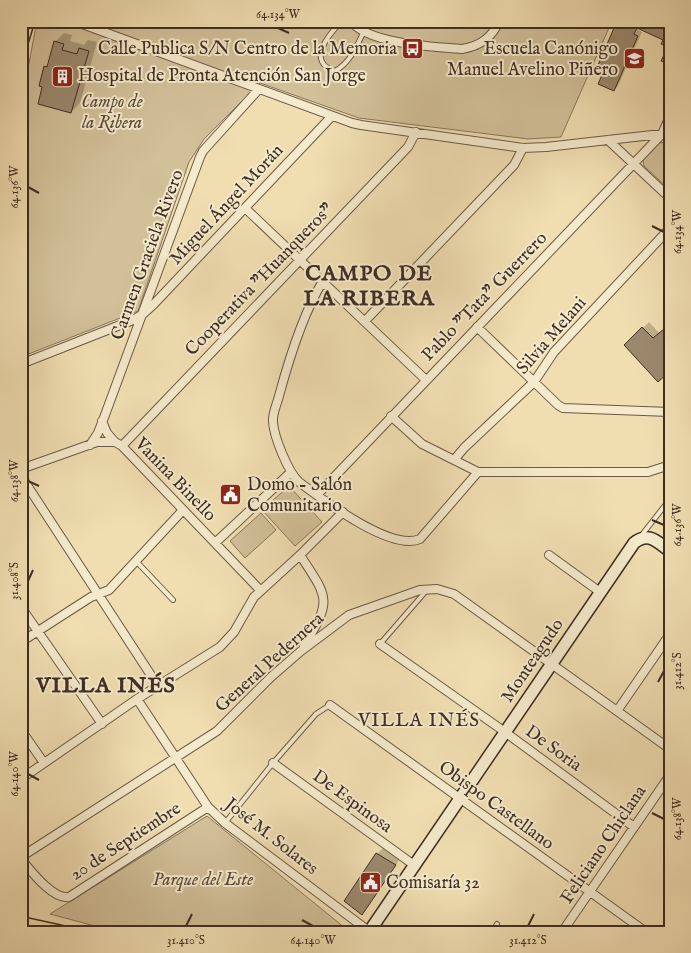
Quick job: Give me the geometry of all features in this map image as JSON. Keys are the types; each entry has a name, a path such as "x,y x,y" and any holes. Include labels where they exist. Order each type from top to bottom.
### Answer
{"main road":[{"path":"21,44 28,21"},
{"path":"21,923 62,932"}],"street":[{"path":"74,21 361,125 523,148 666,134"},
{"path":"351,21 360,30 391,41 462,48 471,48 492,36 500,21"},
{"name":"Carmen Graciela Rivero","path":"90,445 102,421 143,314 200,157 203,151 259,89"},
{"name":"Miguel Ángel Morán","path":"143,314 332,116"},
{"name":"Pablo \"Tata\" Guerrero","path":"317,495 634,163 666,134 670,116"},
{"name":"Cooperativa \"Huanqueros\"","path":"118,444 300,260 408,147 416,132"},
{"path":"608,140 670,198"},
{"path":"365,321 514,165 523,148"},
{"path":"245,208 426,380"},
{"name":"Silvia Melani","path":"454,460 534,382 554,352 670,228"},
{"path":"157,276 163,283 175,282"},
{"path":"323,281 313,300 288,364 274,416 275,430 290,473 317,495 380,533 413,542 420,539 478,472"},
{"path":"21,364 133,320 143,314"},
{"path":"477,327 563,408 670,412"},
{"path":"391,416 415,439 478,472 648,472 670,465"},
{"path":"102,421 107,433 118,444"},
{"name":"Vanina Binello","path":"21,470 104,441 118,444 260,590"},
{"path":"215,543 290,473"},
{"path":"21,476 158,686"},
{"path":"21,642 91,598 109,590 182,510"},
{"path":"21,778 228,640 260,590 300,555 343,512"},
{"path":"641,538 651,538 670,551"},
{"name":"Monteagudo","path":"369,932 600,592 634,543 641,538"},
{"path":"300,555 322,587 325,598 318,623 301,651"},
{"path":"549,555 600,592"},
{"path":"429,588 454,594 670,749"},
{"name":"General Pedernera","path":"21,858 224,725 271,677 301,651 349,615 429,588"},
{"path":"21,607 102,724"},
{"path":"616,711 670,634"},
{"name":"De Soria","path":"380,644 505,732 634,827"},
{"name":"José M. Solares","path":"137,700 208,807 225,823 369,932"},
{"name":"Obispo Castellano","path":"330,704 646,932"},
{"path":"21,730 44,763"},
{"name":"De Espinosa","path":"273,763 414,865"},
{"name":"Feliciano Chiclana","path":"562,932 670,775"},
{"name":"20 de Septiembre","path":"21,858 39,879 60,897 69,897 208,807"}],"lane":[{"path":"342,21 323,44 320,57 323,65 329,69 335,71 342,68 351,57 364,31"},
{"path":"641,538 670,500"},
{"path":"136,561 173,600"},
{"path":"380,644 429,588"},
{"path":"225,823 273,763 316,714 330,704"},
{"path":"492,932 497,924"}],"green space":[{"name":"Campo de la Ribera","path":"37,21 612,21 561,137 528,139 359,118 260,83 204,139 189,162 138,311 21,357 21,105"},
{"path":"670,142 670,190 644,166 643,160 658,143"},
{"path":"289,486 322,522 295,546 262,510"},
{"path":"261,513 276,530 245,558 230,541"},
{"name":"Parque del Este","path":"207,816 350,932 117,932 50,914"}],"building":[{"path":"617,21 670,21 670,64 661,61 668,47 661,44 663,40 637,28 634,34 638,36 614,91 598,84 605,68 598,65"},
{"name":"Hospital de Pronta Atención San Jorge","path":"54,41 64,44 62,50 77,54 79,48 89,51 71,113 38,104 42,87 39,86 44,66 47,67"},
{"path":"670,324 670,371 658,382 624,345 642,327 653,338"},
{"name":"Domo - Salón Comunitario","path":"230,489 234,489 238,495 234,501 230,501 226,497 226,493"},
{"name":"Comisaría 32","path":"376,853 396,865 362,915 344,901"}],"place":[{"name":"Calle Publica S/N Centro de la Memoria","path":"413,49"},
{"name":"Escuela Canónigo Manuel Avelino Piñero","path":"634,59"},
{"name":"Hospital de Pronta Atención San Jorge","path":"62,76"},
{"name":"Domo - Salón Comunitario","path":"231,495"},
{"name":"Comisaría 32","path":"370,883"}],"district":[{"name":"CAMPO DE LA RIBERA","path":"369,286"},
{"name":"VILLA INÉS","path":"106,686"},
{"name":"VILLA INÉS","path":"419,721"}]}
